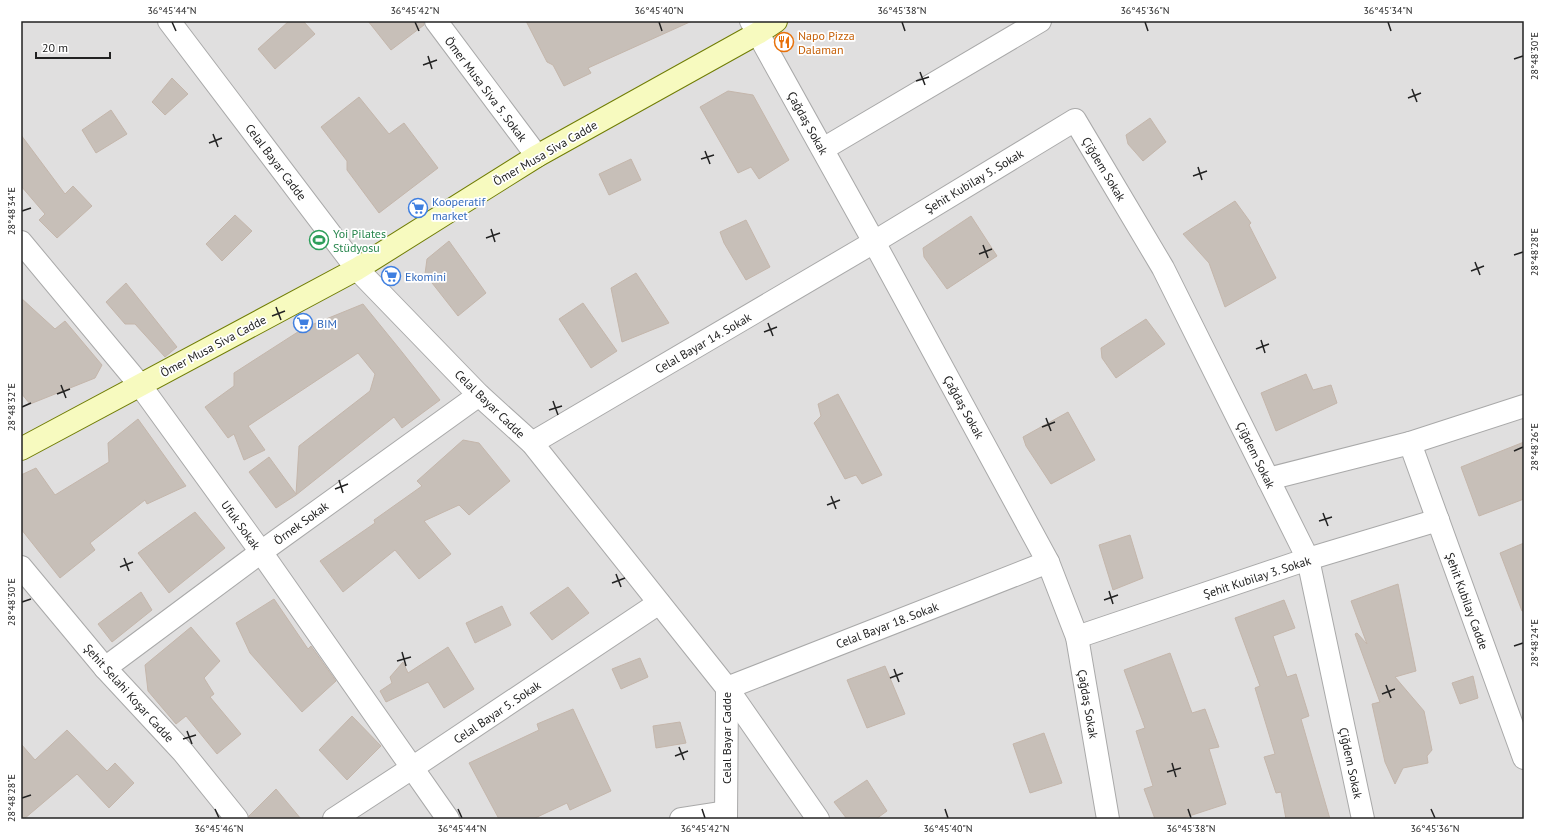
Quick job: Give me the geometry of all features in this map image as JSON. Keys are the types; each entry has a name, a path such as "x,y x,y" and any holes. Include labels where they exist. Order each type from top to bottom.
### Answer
{"main road":[{"name":"Ömer Musa Siva Cadde","path":"21,449 357,269 537,156 755,27 776,21"}],"street":[{"name":"Celal Bayar Cadde","path":"169,21 357,269 479,395 532,443 727,688 726,816"},
{"name":"Ömer Musa Siva 5. Sokak","path":"436,21 537,156"},
{"path":"822,149 1040,21"},
{"name":"Çağdaş Sokak","path":"755,27 1048,562 1077,637 1108,819"},
{"name":"Şehit Kubilay 5. Sokak","path":"874,242 1075,120"},
{"name":"Çiğdem Sokak","path":"1075,120 1163,268 1308,559 1363,819"},
{"name":"Ufuk Sokak","path":"21,242 140,386 261,552 448,819"},
{"name":"Celal Bayar 14. Sokak","path":"532,443 874,242"},
{"name":"Örnek Sokak","path":"105,668 261,552 479,395"},
{"path":"1268,480 1410,443 1524,406"},
{"name":"Şehit Kubilay Cadde","path":"1410,443 1524,758"},
{"name":"Şehit Kubilay 3. Sokak","path":"1077,637 1308,559 1438,520"},
{"name":"Celal Bayar 18. Sokak","path":"727,688 1048,562"},
{"name":"Şehit Selahi Koşar Cadde","path":"21,567 105,668 183,752 237,819"},
{"name":"Celal Bayar 5. Sokak","path":"334,819 659,603"},
{"path":"727,688 818,819"},
{"path":"681,819 726,816"}],"shaded area":[{"path":"21,21 1524,21 1524,819 21,819"}],"building":[{"path":"289,21 303,21 315,34 275,69 258,49"},
{"path":"368,21 424,21 424,25 391,50"},
{"path":"526,21 692,21 588,68 591,73 564,86 553,65 547,62"},
{"path":"172,78 188,94 165,115 152,102"},
{"path":"728,91 753,95 789,160 759,179 751,167 738,173 700,107"},
{"path":"359,97 389,134 404,123 438,168 379,213 347,170 347,161 321,127"},
{"path":"111,110 127,134 96,153 82,130"},
{"path":"1150,118 1166,142 1143,161 1128,144 1126,135"},
{"path":"21,135 65,194 73,186 92,206 57,238 39,220 45,214 21,186"},
{"path":"631,159 641,180 609,195 599,174"},
{"path":"1235,201 1251,223 1249,225 1276,278 1225,307 1209,263 1183,234"},
{"path":"235,215 252,231 222,261 206,244"},
{"path":"971,216 997,256 947,289 924,257 923,248"},
{"path":"746,220 770,267 746,280 724,243 720,232"},
{"path":"449,241 486,293 458,316 425,274 427,259"},
{"path":"636,273 669,323 622,342 611,288"},
{"path":"126,283 177,347 165,357 135,324 125,324 106,302"},
{"path":"21,298 55,329 65,321 102,365 95,378 30,404 21,393"},
{"path":"583,303 617,351 591,368 559,319"},
{"path":"363,304 440,400 402,428 394,417 296,495 276,508 249,472 269,457 296,494 299,446 370,391 375,374 358,353 248,426 265,450 244,460 234,434 228,438 205,407 234,386 234,373 304,328"},
{"path":"1146,319 1165,344 1116,378 1102,358 1101,348"},
{"path":"1306,374 1313,390 1331,385 1337,403 1276,431 1261,393"},
{"path":"838,394 882,475 862,484 856,475 845,479 814,423 821,416 818,404"},
{"path":"1068,412 1095,460 1051,484 1026,446 1023,437"},
{"path":"138,419 186,486 147,504 145,500 90,543 95,550 60,578 21,529 21,475 36,468 55,495 109,462 108,443"},
{"path":"463,440 479,443 510,481 469,515 459,505 424,521 451,554 419,579 395,550 343,592 320,561 375,523 374,520 422,486 417,481"},
{"path":"1524,442 1524,499 1479,516 1461,467"},
{"path":"195,512 225,548 169,593 138,553"},
{"path":"1130,535 1143,578 1113,590 1099,545"},
{"path":"1524,543 1524,611 1522,611 1500,553"},
{"path":"1398,584 1416,671 1395,677 1424,711 1432,750 1427,756 1428,763 1403,768 1395,784 1385,762 1372,704 1380,702 1355,634 1357,633 1367,644 1351,601"},
{"path":"568,587 589,613 552,640 530,613"},
{"path":"141,592 152,610 112,642 98,624"},
{"path":"274,599 308,649 311,646 336,681 302,712 250,653 236,623"},
{"path":"1284,600 1295,628 1273,636 1287,677 1296,674 1309,716 1301,719 1330,819 1286,819 1281,792 1276,793 1264,757 1275,754 1255,688 1260,686 1235,618"},
{"path":"502,606 511,625 475,643 466,623"},
{"path":"191,627 220,661 204,678 214,694 210,697 241,734 217,754 186,716 176,724 148,691 145,665"},
{"path":"448,647 474,689 444,708 428,682 386,702 380,691 392,683 390,677 403,662 408,673"},
{"path":"1170,653 1192,713 1205,709 1219,747 1209,749 1226,804 1180,819 1155,819 1144,789 1153,786 1136,731 1145,728 1124,670"},
{"path":"640,658 648,677 621,689 612,669"},
{"path":"885,666 905,714 867,728 847,680"},
{"path":"1473,676 1478,698 1460,704 1452,683"},
{"path":"573,709 611,791 570,810 567,803 533,819 499,819 469,763 539,730 537,724"},
{"path":"352,716 381,746 347,780 319,750"},
{"path":"680,722 686,743 656,748 653,726"},
{"path":"67,730 107,771 115,763 134,783 109,808 77,774 24,819 21,819 21,744 35,760"},
{"path":"1044,733 1062,783 1030,793 1013,744"},
{"path":"867,780 887,811 876,819 847,819 834,802"},
{"path":"276,789 301,819 249,819 249,816"}],"place":[{"name":"Napo Pizza Dalaman","path":"784,42"},
{"name":"Kooperatif market","path":"418,208"},
{"name":"Yoi Pilates Stüdyosu","path":"319,240"},
{"name":"Ekomini","path":"391,276"},
{"name":"BIM","path":"303,323"}]}
